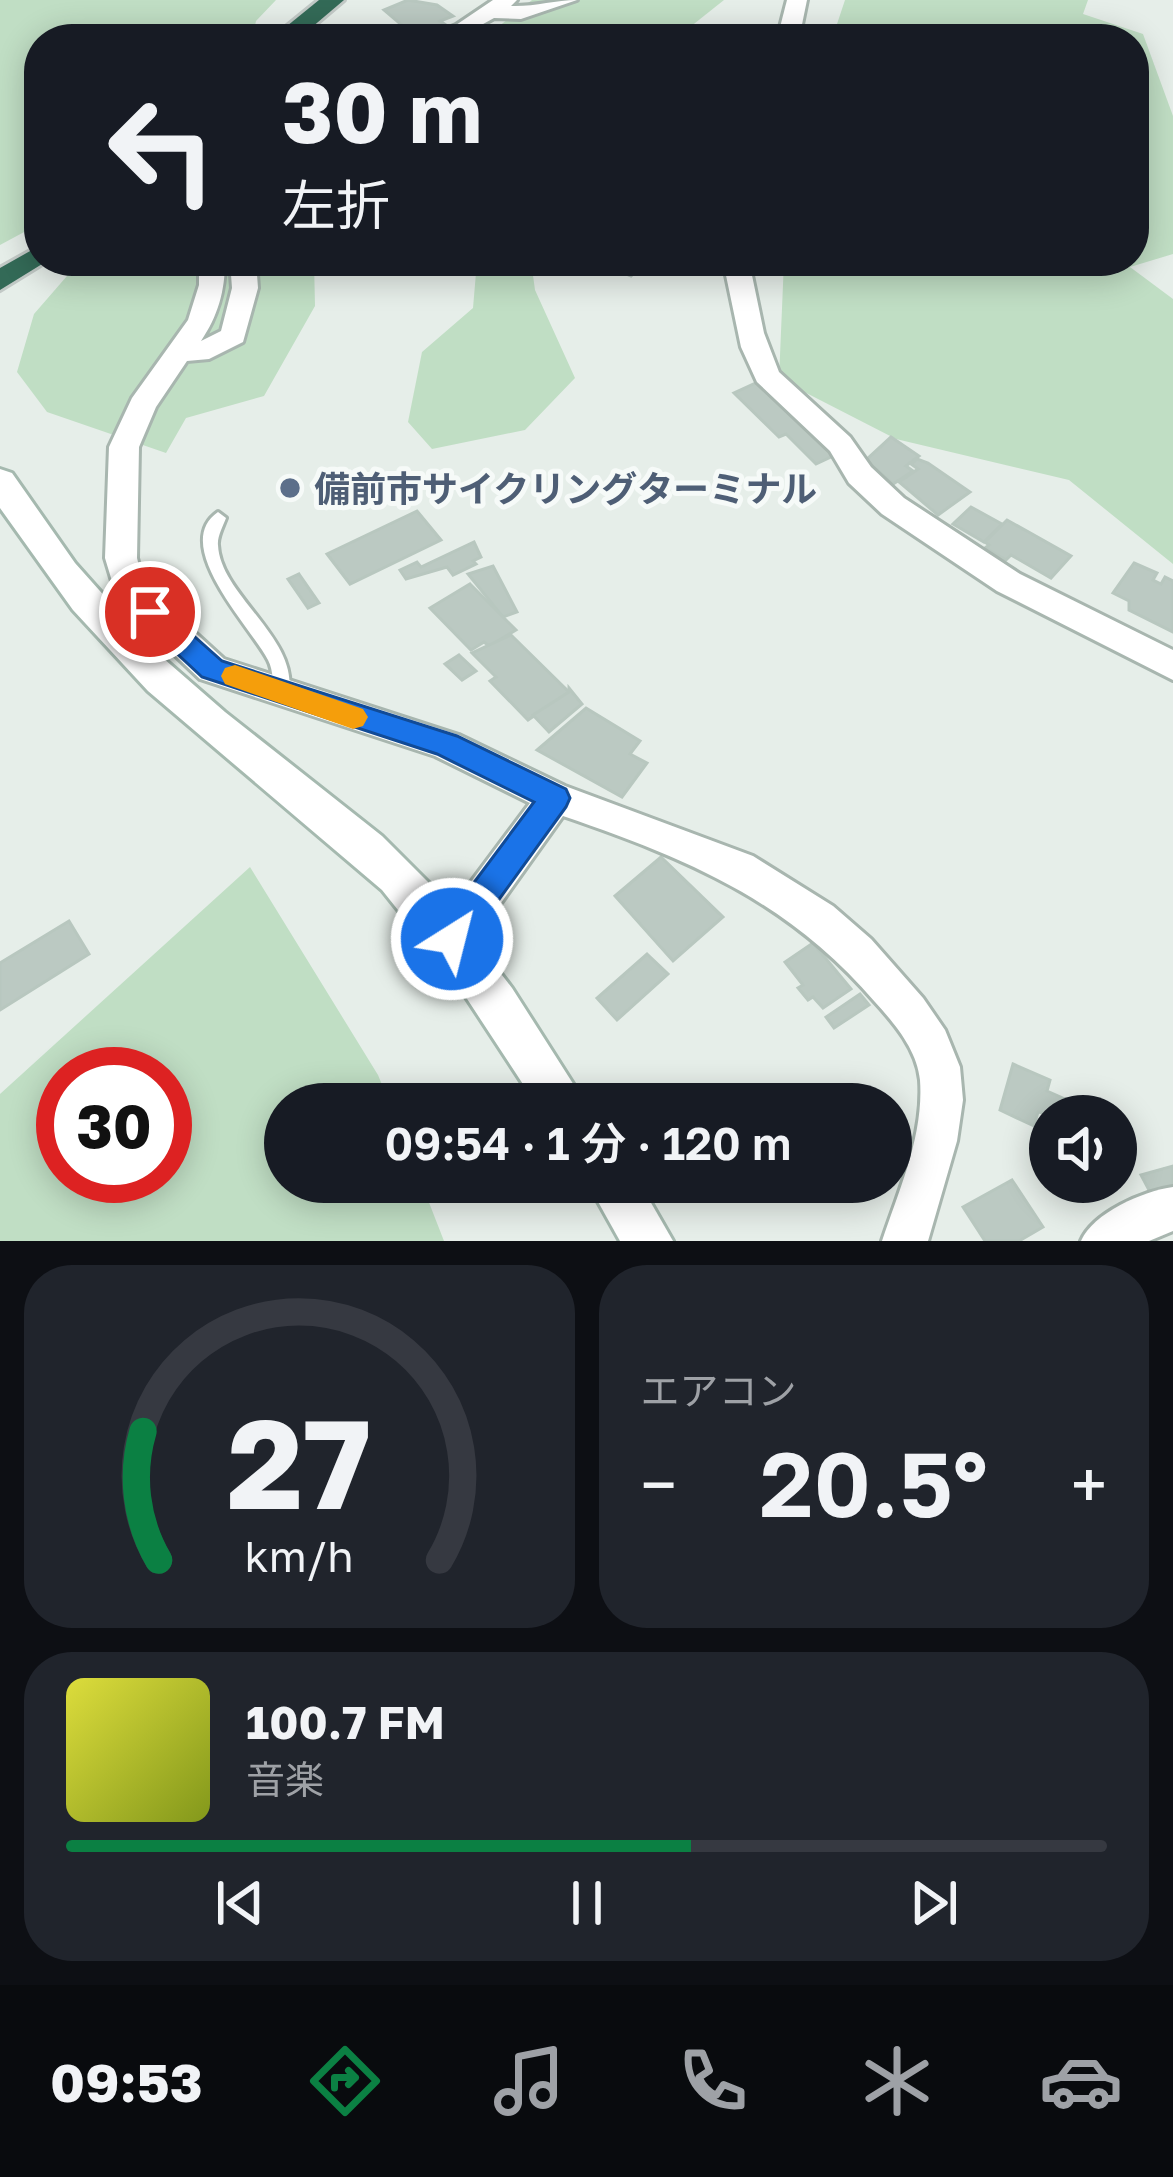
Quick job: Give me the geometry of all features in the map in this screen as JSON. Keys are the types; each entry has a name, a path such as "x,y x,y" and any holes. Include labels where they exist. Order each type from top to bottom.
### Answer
{"highway":[{"path":"302,24 332,0"}],"street":[{"path":"473,24 499,6 521,13 569,0"},
{"path":"541,24 569,0"},
{"path":"212,276 201,321 142,405 124,447 121,558 129,592 212,669 446,745 555,798 761,876 866,958 930,1042 941,1079 936,1137 904,1241"},
{"path":"179,351 199,353 233,336 244,276"},
{"path":"741,276 748,336 769,379 842,446 857,472 904,514 987,569 1173,666"},
{"path":"0,481 78,595 129,650 187,704 369,850 452,939 549,1083"},
{"path":"452,939 555,798"},
{"path":"624,1203 648,1241"},
{"path":"1104,1241 1159,1211 1173,1209"}],"lane":[{"path":"218,518 209,543 217,571 280,664 283,692"}],"green space":[{"path":"0,0 276,0 255,24 24,24 24,232 0,245"},
{"path":"532,0 724,0 694,24 502,24"},
{"path":"845,0 1088,0 1083,14 1113,24 837,24"},
{"path":"1149,50 1173,116 1173,254 1149,261"},
{"path":"67,276 314,276 315,306 264,396 186,418 166,453 47,412 17,372 34,314"},
{"path":"476,276 533,276 575,378 525,430 432,449 408,422 422,352 473,308"},
{"path":"783,276 1142,276 1173,299 1173,564 1069,480 896,439 779,379"},
{"path":"250,867 381,1083 264,1083 264,1203 429,1203 444,1241 0,1241 0,1094 36,1061 36,1203 192,1203 192,1047 52,1047"}],"building":[{"path":"408,0 437,5 453,16 440,21 444,24 400,24 384,10"},
{"path":"760,381 837,454 816,464 786,434 779,437 734,393"},
{"path":"891,437 919,456 906,466 913,471 893,484 866,460"},
{"path":"917,459 970,492 938,515 899,482 918,469 911,464"},
{"path":"971,507 1002,524 984,542 953,524"},
{"path":"417,511 441,540 350,584 327,554"},
{"path":"1007,520 1071,556 1051,578 1011,555 1006,560 985,548 989,545 985,542"},
{"path":"474,542 481,557 453,575 447,567 406,579 400,570 417,562 421,567"},
{"path":"1134,563 1157,573 1153,580 1161,584 1165,577 1173,581 1173,632 1129,610 1129,601 1113,593"},
{"path":"493,566 517,612 503,617 468,574"},
{"path":"299,574 319,603 308,608 288,579"},
{"path":"470,584 516,630 489,646 484,642 471,650 430,608"},
{"path":"511,635 569,692 528,720 490,681 496,677 472,653"},
{"path":"459,655 476,671 462,680 445,664"},
{"path":"569,688 582,704 549,732 533,715"},
{"path":"586,708 640,741 630,754 647,763 622,797 537,750"},
{"path":"661,857 723,917 673,961 615,896"},
{"path":"69,921 89,954 0,1010 0,963"},
{"path":"813,943 851,989 823,1008 798,988 803,985 785,962"},
{"path":"647,954 668,974 617,1020 597,998"},
{"path":"860,994 869,1005 834,1028 826,1017"},
{"path":"1013,1064 1050,1080 1047,1091 1056,1095 1029,1095 1029,1124 1000,1110"},
{"path":"1173,1166 1173,1185 1150,1192 1141,1175"},
{"path":"1012,1180 1043,1227 1019,1241 985,1241 963,1207"}],"slow traffic":[{"path":"235,676 353,717"}],"place":[{"name":"備前市サイクリングターミナル","path":"290,488"}],"route":[{"path":"150,612 212,669 446,745 555,798 452,939"}]}
